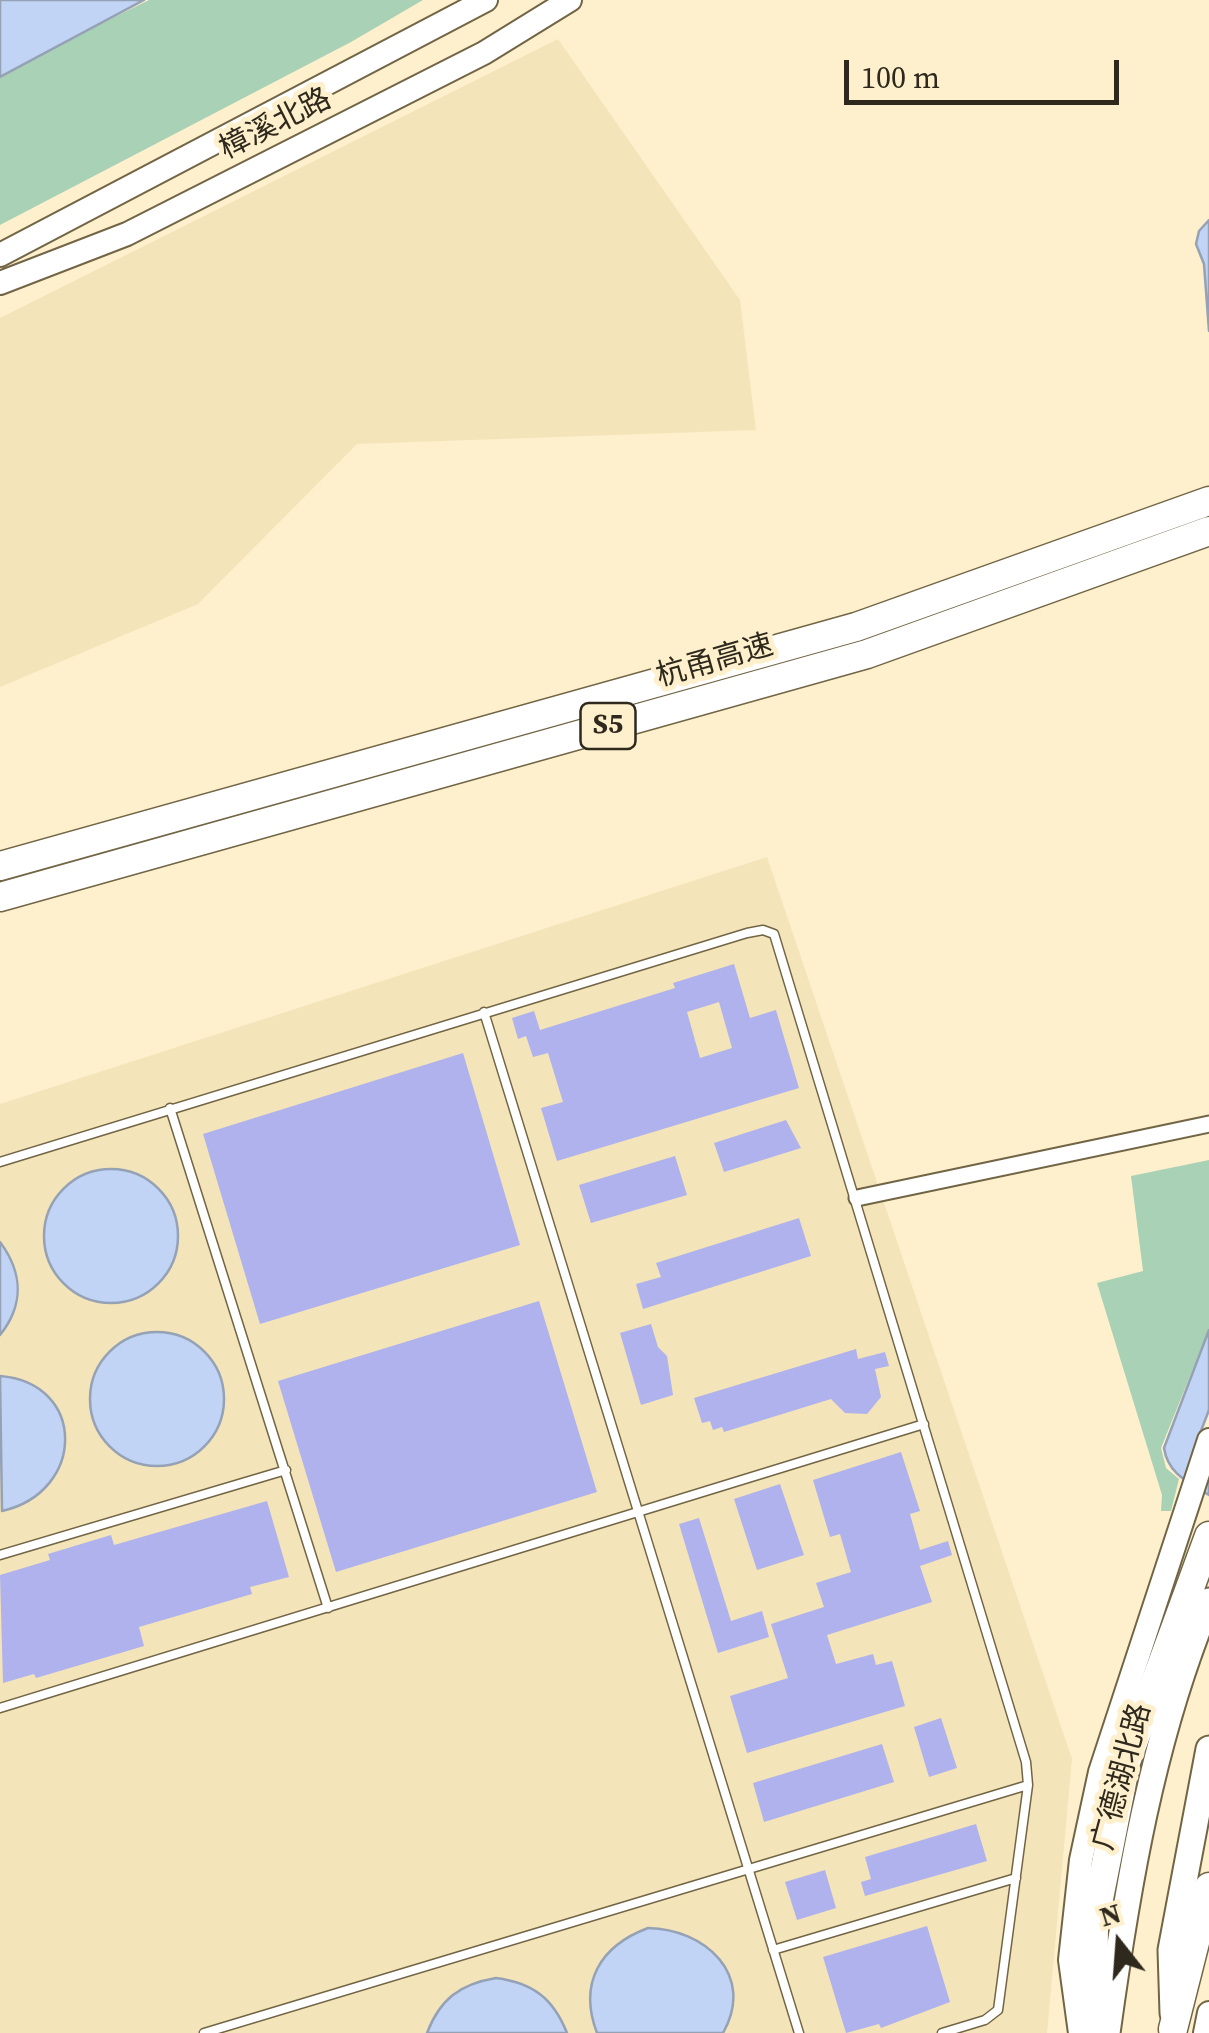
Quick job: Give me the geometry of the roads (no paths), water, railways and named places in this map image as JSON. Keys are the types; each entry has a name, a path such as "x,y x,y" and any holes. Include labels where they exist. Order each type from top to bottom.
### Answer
{"highway":[{"name":"杭甬高速","path":"0,866 856,626 1209,501"},
{"name":"杭甬高速","path":"0,897 867,654 1209,532"},
{"path":"1094,2033 1094,1924 1126,1762 1208,1539"},
{"path":"1173,2031 1209,1887"}],"main road":[{"name":"广德湖北路","path":"1108,2033 1133,1865 1191,1644 1209,1601"},
{"path":"1173,2031 1171,1950 1209,1749"}],"street":[{"name":"樟溪北路","path":"0,255 486,0"},
{"name":"樟溪北路","path":"0,283 127,234 484,53 570,0"},
{"path":"857,1198 1209,1124"},
{"path":"1080,2033 1070,1960 1081,1860 1100,1772 1209,1440"},
{"path":"1205,2033 1209,2012"}],"lane":[{"path":"0,1162 746,933 763,930 774,934 1026,1762 1028,1785 998,2010 985,2020 942,2033"},
{"path":"484,1012 799,2033"},
{"path":"170,1108 328,1608"},
{"path":"0,1708 924,1424"},
{"path":"0,1555 286,1470"},
{"path":"204,2033 1028,1785"},
{"path":"773,1950 1016,1878"}],"water":[{"path":"0,0 144,0 0,77"},
{"path":"1209,220 1209,331 1204,264 1196,244 1199,231"},
{"path":"111,1169 137,1174 159,1188 173,1210 178,1236 173,1262 159,1284 137,1298 111,1303 85,1298 63,1284 49,1262 44,1236 49,1210 63,1188 85,1174"},
{"path":"0,1242 13,1265 18,1289 13,1312 0,1335"},
{"path":"1209,1330 1209,1410 1194,1456 1209,1468 1209,1495 1174,1471 1164,1448"},
{"path":"157,1332 183,1337 205,1351 219,1373 224,1399 219,1425 205,1447 183,1461 157,1466 131,1461 109,1447 95,1425 90,1399 95,1373 109,1351 131,1337"},
{"path":"0,1376 29,1383 49,1397 61,1417 65,1439 61,1462 49,1483 30,1500 2,1511"},
{"path":"648,1928 688,1937 719,1959 733,1992 732,2012 723,2033 597,2033 590,1998 597,1968 617,1945"},
{"path":"496,1978 540,1994 555,2010 567,2033 427,2033 438,2011 453,1995 472,1984"}]}
